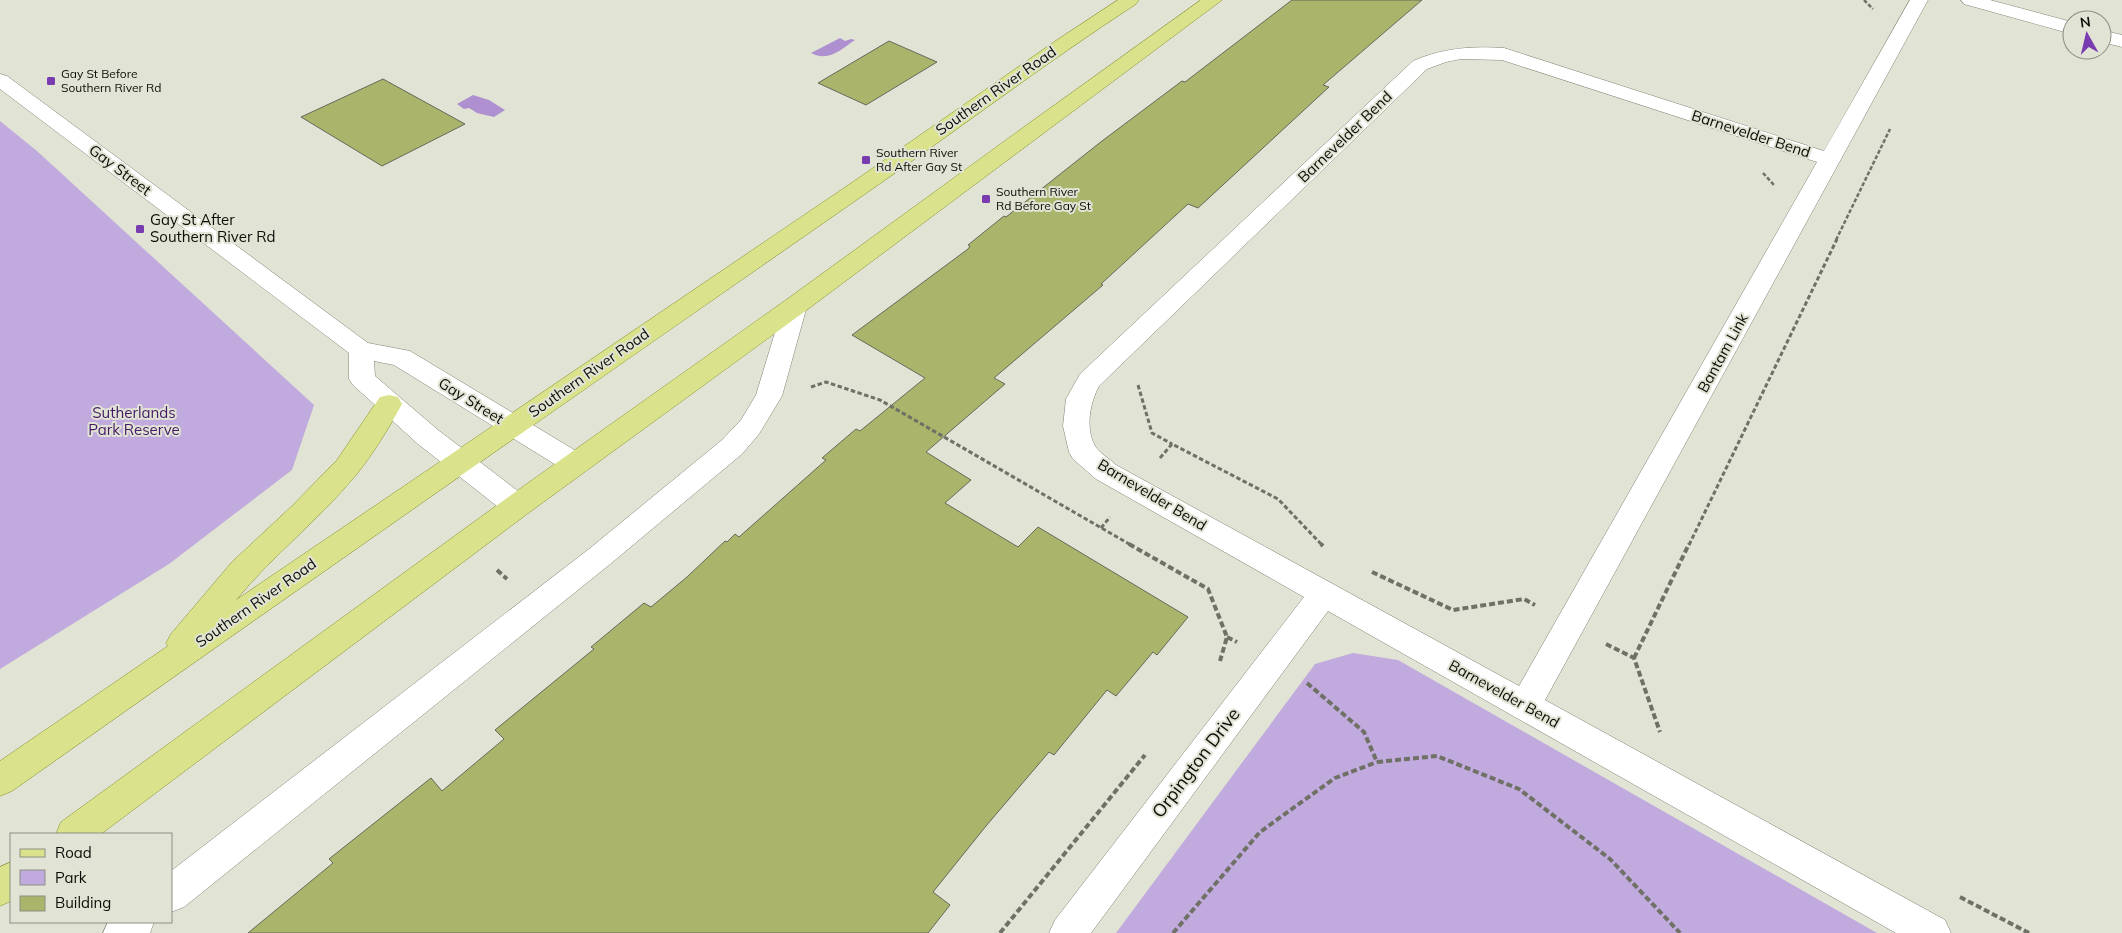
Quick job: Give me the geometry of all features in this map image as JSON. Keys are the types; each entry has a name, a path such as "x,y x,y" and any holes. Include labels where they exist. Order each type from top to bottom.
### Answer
{"main road":[{"name":"Southern River Road","path":"0,780 898,161 1076,34 1130,0"},
{"path":"74,833 517,506 795,306 1031,131 1213,0"},
{"path":"162,668 242,571 347,467 389,404"}],"street":[{"name":"Bantam Link","path":"1525,705 1919,0"},
{"path":"1970,0 2062,25"},
{"name":"Barnevelder Bend","path":"1831,160 1504,54 1451,53 1435,58 1420,65 1090,380 1079,399 1076,426 1083,452 1106,472 1932,933"},
{"name":"Gay Street","path":"0,80 361,350 401,357 576,464"},
{"path":"172,893 599,557 732,447 750,427 769,396 795,306"},
{"path":"361,350 362,379 459,463 517,506"},
{"name":"Orpington Drive","path":"1068,933 1324,594"},
{"path":"122,933 135,923"}],"path":[{"path":"1634,658 1892,126"},
{"path":"1761,171 1774,186 1849,215"},
{"path":"769,396 826,382 880,400 1208,589 1227,636 1313,687 1364,732 1378,762"},
{"path":"1138,385 1152,433 1172,444"},
{"path":"1217,669 1227,636"},
{"path":"1000,933 1152,747"},
{"path":"1173,933 1260,832 1334,778 1378,762 1437,756 1519,789 1610,859 1680,933"}],"green space":[{"name":"Sutherlands Park Reserve","path":"0,121 37,151 314,405 292,470 169,564 0,669"},
{"path":"1353,653 1398,660 1877,933 1116,933 1315,664"}],"shaded area":[{"path":"840,38 845,41 855,40 834,54 823,56 811,53"},
{"path":"473,95 489,100 505,110 494,117 477,113 469,108 464,109 457,104"}],"building":[{"path":"1292,0 1422,0 1323,85 1329,87 1198,208 1188,204 1101,284 1103,285 994,378 1005,384 926,452 971,480 945,503 1018,547 1038,527 1188,617 1157,655 1153,652 1116,696 1107,690 1054,755 1049,752 986,826 933,892 950,905 928,933 248,933 333,863 329,859 431,778 442,791 504,739 495,730 594,649 591,647 644,603 651,607 687,577 725,541 727,542 735,534 739,537 826,460 822,458 856,429 860,431 925,378 852,335 968,249 970,246 968,245 1102,141 1182,81 1185,82"},
{"path":"889,41 937,62 866,105 818,83"},
{"path":"383,79 465,124 382,166 301,117"}],"place":[{"name":"Gay St Before Southern River Rd","path":"51,81"},
{"name":"Southern River Rd After Gay St","path":"866,160"},
{"name":"Southern River Rd Before Gay St","path":"986,199"},
{"name":"Gay St After Southern River Rd","path":"140,229"}]}
